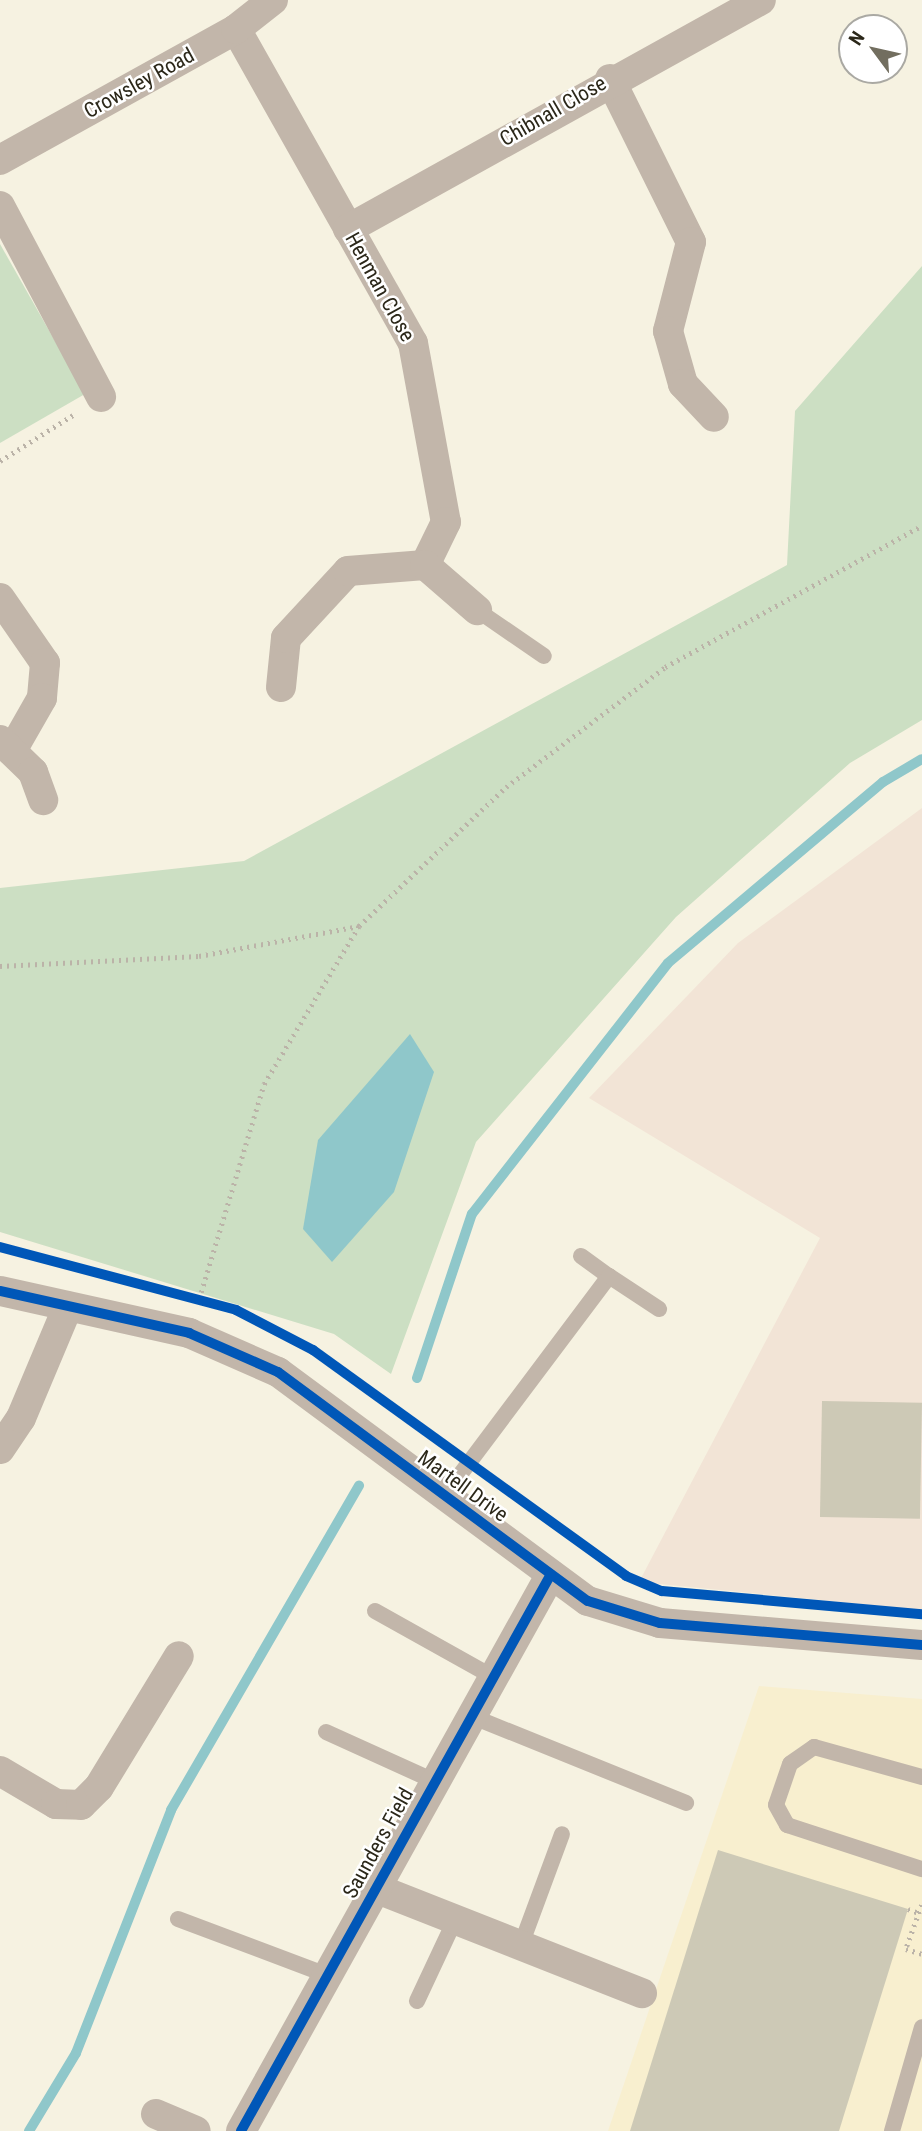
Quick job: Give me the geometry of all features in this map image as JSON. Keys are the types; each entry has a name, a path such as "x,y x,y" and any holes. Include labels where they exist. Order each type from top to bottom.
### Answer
{"street":[{"name":"Crowsley Road","path":"0,160 236,29 273,0"},
{"name":"Chibnall Close","path":"348,229 610,79 761,0"},
{"name":"Henman Close","path":"236,29 413,343 446,522 425,565"},
{"path":"610,79 691,242 668,331 682,384 714,417"},
{"path":"0,206 101,397"},
{"path":"281,687 286,638 348,571 425,565 477,610"},
{"path":"0,598 45,663 42,698 7,743 33,772 43,800"},
{"name":"Martell Drive","path":"0,1291 189,1333 278,1372 588,1601 660,1623 922,1644"},
{"path":"0,1449 21,1418 68,1306"},
{"name":"Saunders Field","path":"241,2131 551,1574"},
{"path":"0,1771 56,1804 81,1805 99,1787 179,1656"},
{"name":"Saunders Field","path":"375,1888 642,1993"},
{"path":"156,2114 196,2131"}],"lane":[{"path":"477,610 544,656"},
{"path":"581,1256 659,1309"},
{"path":"443,1496 609,1276"},
{"path":"375,1612 493,1676"},
{"path":"471,1716 686,1803"},
{"path":"326,1732 435,1782"},
{"path":"922,1777 814,1747 790,1765 776,1805 788,1825 922,1869"},
{"path":"521,1945 562,1834"},
{"path":"178,1919 327,1975"},
{"path":"417,2001 455,1920"},
{"path":"892,2131 922,2026"}],"path":[{"path":"0,461 101,397"},
{"path":"200,1299 264,1084 359,926 506,788 666,667 922,526"},
{"path":"0,966 199,956 359,926"},
{"path":"186,1296 212,1303"},
{"path":"922,1905 906,1949 922,1954"},
{"path":"908,1909 919,1913"}],"shaded area":[{"path":"922,808 922,1610 639,1582 820,1238 589,1098 738,943"},
{"path":"759,1686 922,1699 922,2131 608,2131"}],"green space":[{"path":"0,244 85,394 0,443"},
{"path":"922,266 922,720 850,763 676,917 476,1142 391,1374 334,1334 0,1232 0,888 244,861 787,565 795,411"}],"water":[{"path":"410,1034 434,1072 394,1192 332,1262 303,1229 318,1140"}],"building":[{"path":"822,1401 922,1403 920,1519 820,1517"},
{"path":"718,1850 908,1909 839,2131 630,2131"}],"waterway":[{"path":"417,1378 472,1214 668,963 883,782 922,759"},
{"path":"29,2131 76,2053 171,1810 359,1486"}],"cycle path":[{"path":"0,1247 236,1310 313,1350 626,1576 662,1591 922,1614"},
{"path":"0,1291 189,1333 278,1372 588,1601 660,1623 922,1645"},
{"path":"241,2131 551,1574"}]}
